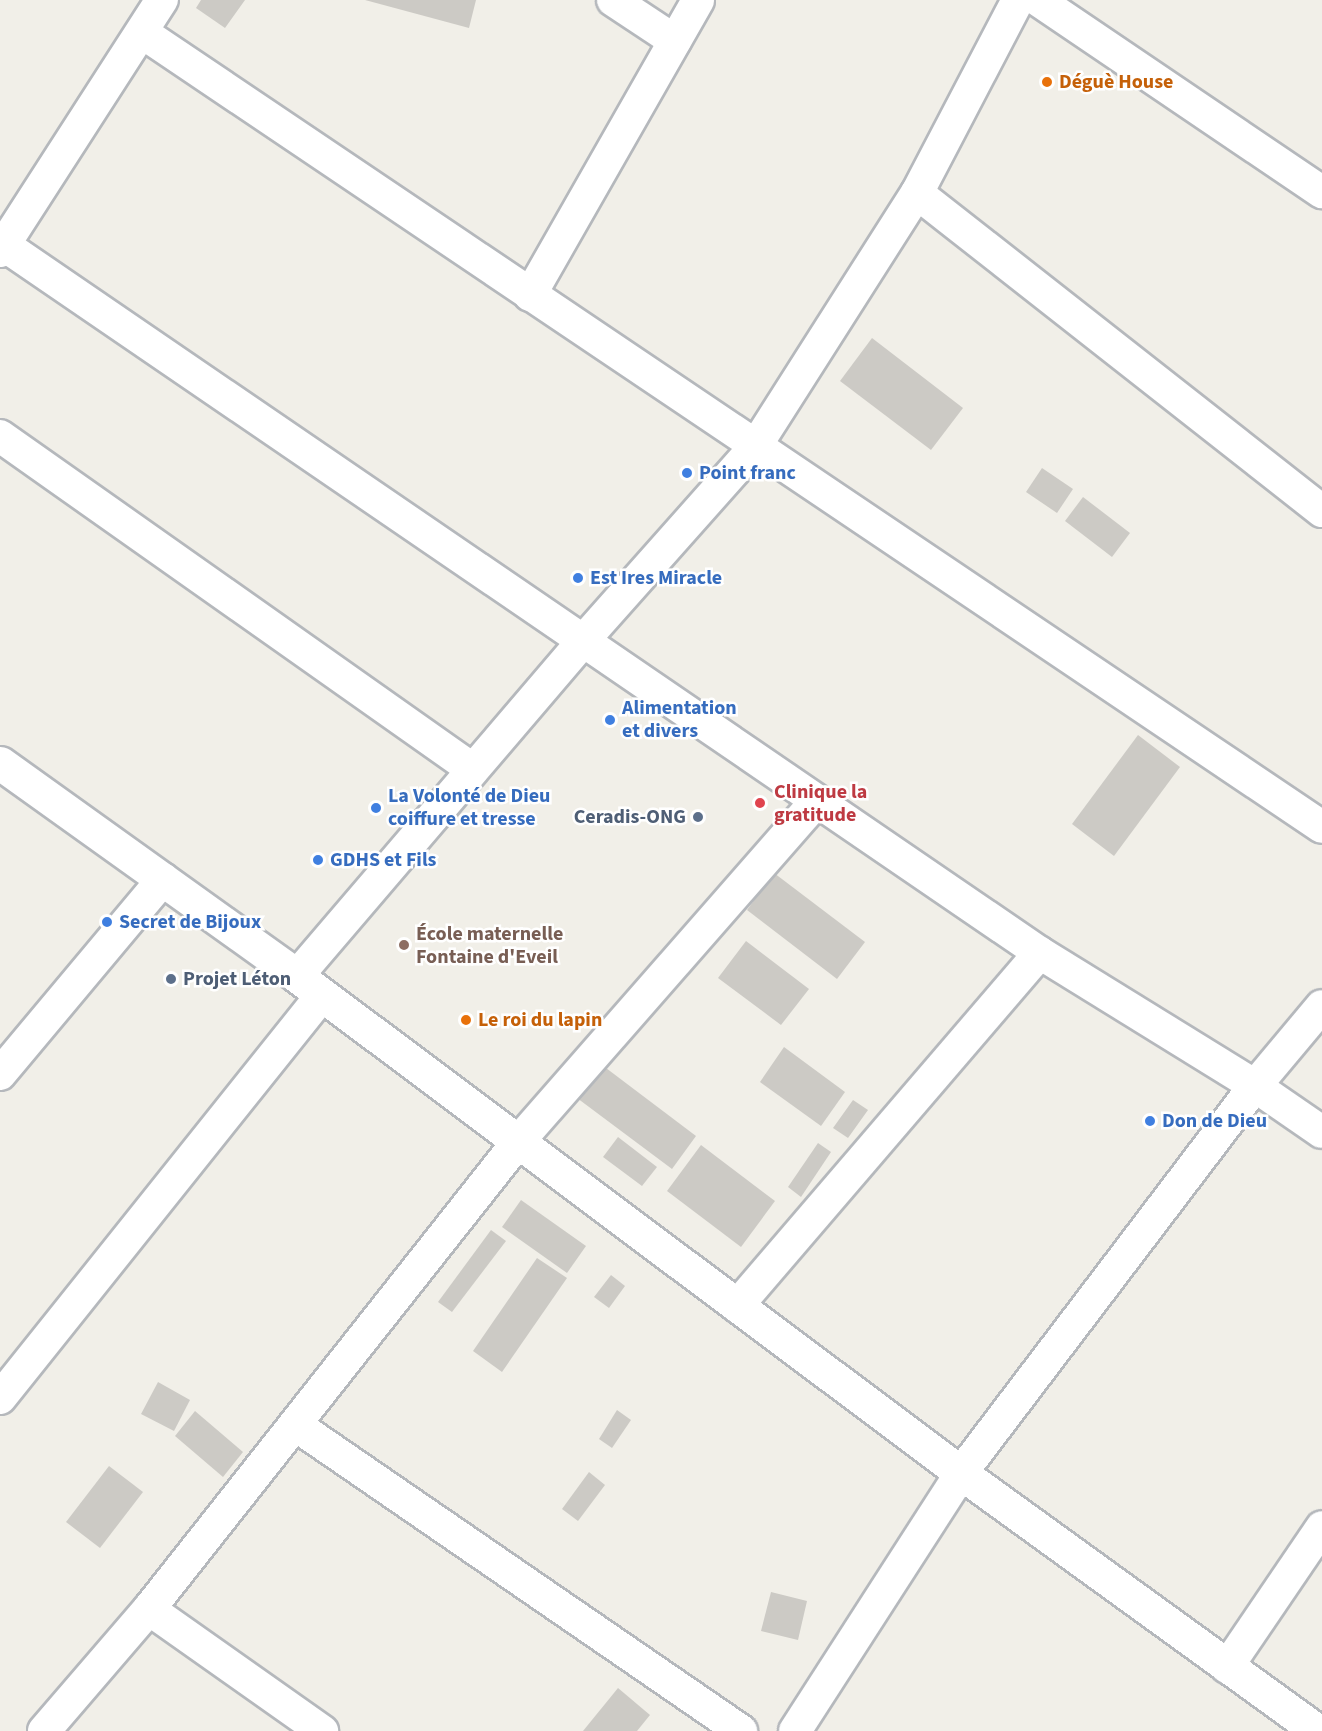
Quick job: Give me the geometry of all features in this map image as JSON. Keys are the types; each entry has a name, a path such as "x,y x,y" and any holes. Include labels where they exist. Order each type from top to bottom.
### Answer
{"main road":[{"path":"0,763 297,975 961,1473 1317,1731"}],"street":[{"path":"162,0 143,33 2,248 1040,953 1256,1086 1322,1132"},
{"path":"613,0 675,41"},
{"path":"530,295 698,0"},
{"path":"297,975 582,642 755,447 917,193 1018,0"},
{"path":"1038,0 1322,192"},
{"path":"143,33 1322,828"},
{"path":"917,193 1322,511"},
{"path":"0,436 472,769"},
{"path":"44,1731 149,1609 297,1426 518,1142 816,801"},
{"path":"0,1074 163,879"},
{"path":"737,1306 1040,953"},
{"path":"0,1398 322,995"},
{"path":"795,1731 961,1473 1256,1086 1322,1006"},
{"path":"297,1426 741,1731"},
{"path":"1227,1667 1322,1527"},
{"path":"149,1609 322,1731"}],"building":[{"path":"201,0 245,0 225,28 196,8"},
{"path":"365,0 476,0 469,28"},
{"path":"872,338 963,408 931,450 840,381"},
{"path":"1042,468 1073,489 1057,513 1026,492"},
{"path":"1083,497 1130,533 1112,557 1065,521"},
{"path":"1138,735 1180,767 1114,856 1072,824"},
{"path":"774,873 865,942 837,979 747,910"},
{"path":"746,941 809,989 781,1025 718,978"},
{"path":"784,1047 845,1092 821,1126 760,1082"},
{"path":"602,1065 696,1136 672,1169 577,1098"},
{"path":"853,1100 868,1110 848,1138 833,1128"},
{"path":"618,1137 657,1167 642,1186 603,1157"},
{"path":"818,1143 831,1152 801,1197 788,1187"},
{"path":"701,1145 775,1201 741,1247 667,1191"},
{"path":"521,1200 586,1246 567,1273 502,1227"},
{"path":"491,1230 506,1241 452,1312 438,1302"},
{"path":"537,1258 567,1278 502,1372 473,1351"},
{"path":"611,1275 625,1286 609,1308 594,1297"},
{"path":"158,1382 190,1400 174,1431 141,1414"},
{"path":"617,1410 631,1420 612,1448 599,1439"},
{"path":"195,1411 243,1452 223,1477 175,1436"},
{"path":"109,1466 143,1492 100,1548 66,1522"},
{"path":"589,1472 605,1485 578,1521 562,1509"},
{"path":"771,1592 807,1601 798,1640 761,1631"},
{"path":"618,1688 650,1715 637,1731 583,1731"}],"place":[{"name":"Déguè House","path":"1047,82"},
{"name":"Point franc","path":"687,473"},
{"name":"Est Ires Miracle","path":"578,578"},
{"name":"Alimentation et divers","path":"610,720"},
{"name":"Clinique la gratitude","path":"760,803"},
{"name":"La Volonté de Dieu coiffure et tresse","path":"376,808"},
{"name":"Ceradis-ONG","path":"698,817"},
{"name":"GDHS et Fils","path":"318,860"},
{"name":"Secret de Bijoux","path":"107,922"},
{"name":"École maternelle Fontaine d'Eveil","path":"404,945"},
{"name":"Projet Léton","path":"171,979"},
{"name":"Le roi du lapin","path":"466,1020"},
{"name":"Don de Dieu","path":"1150,1121"}]}
